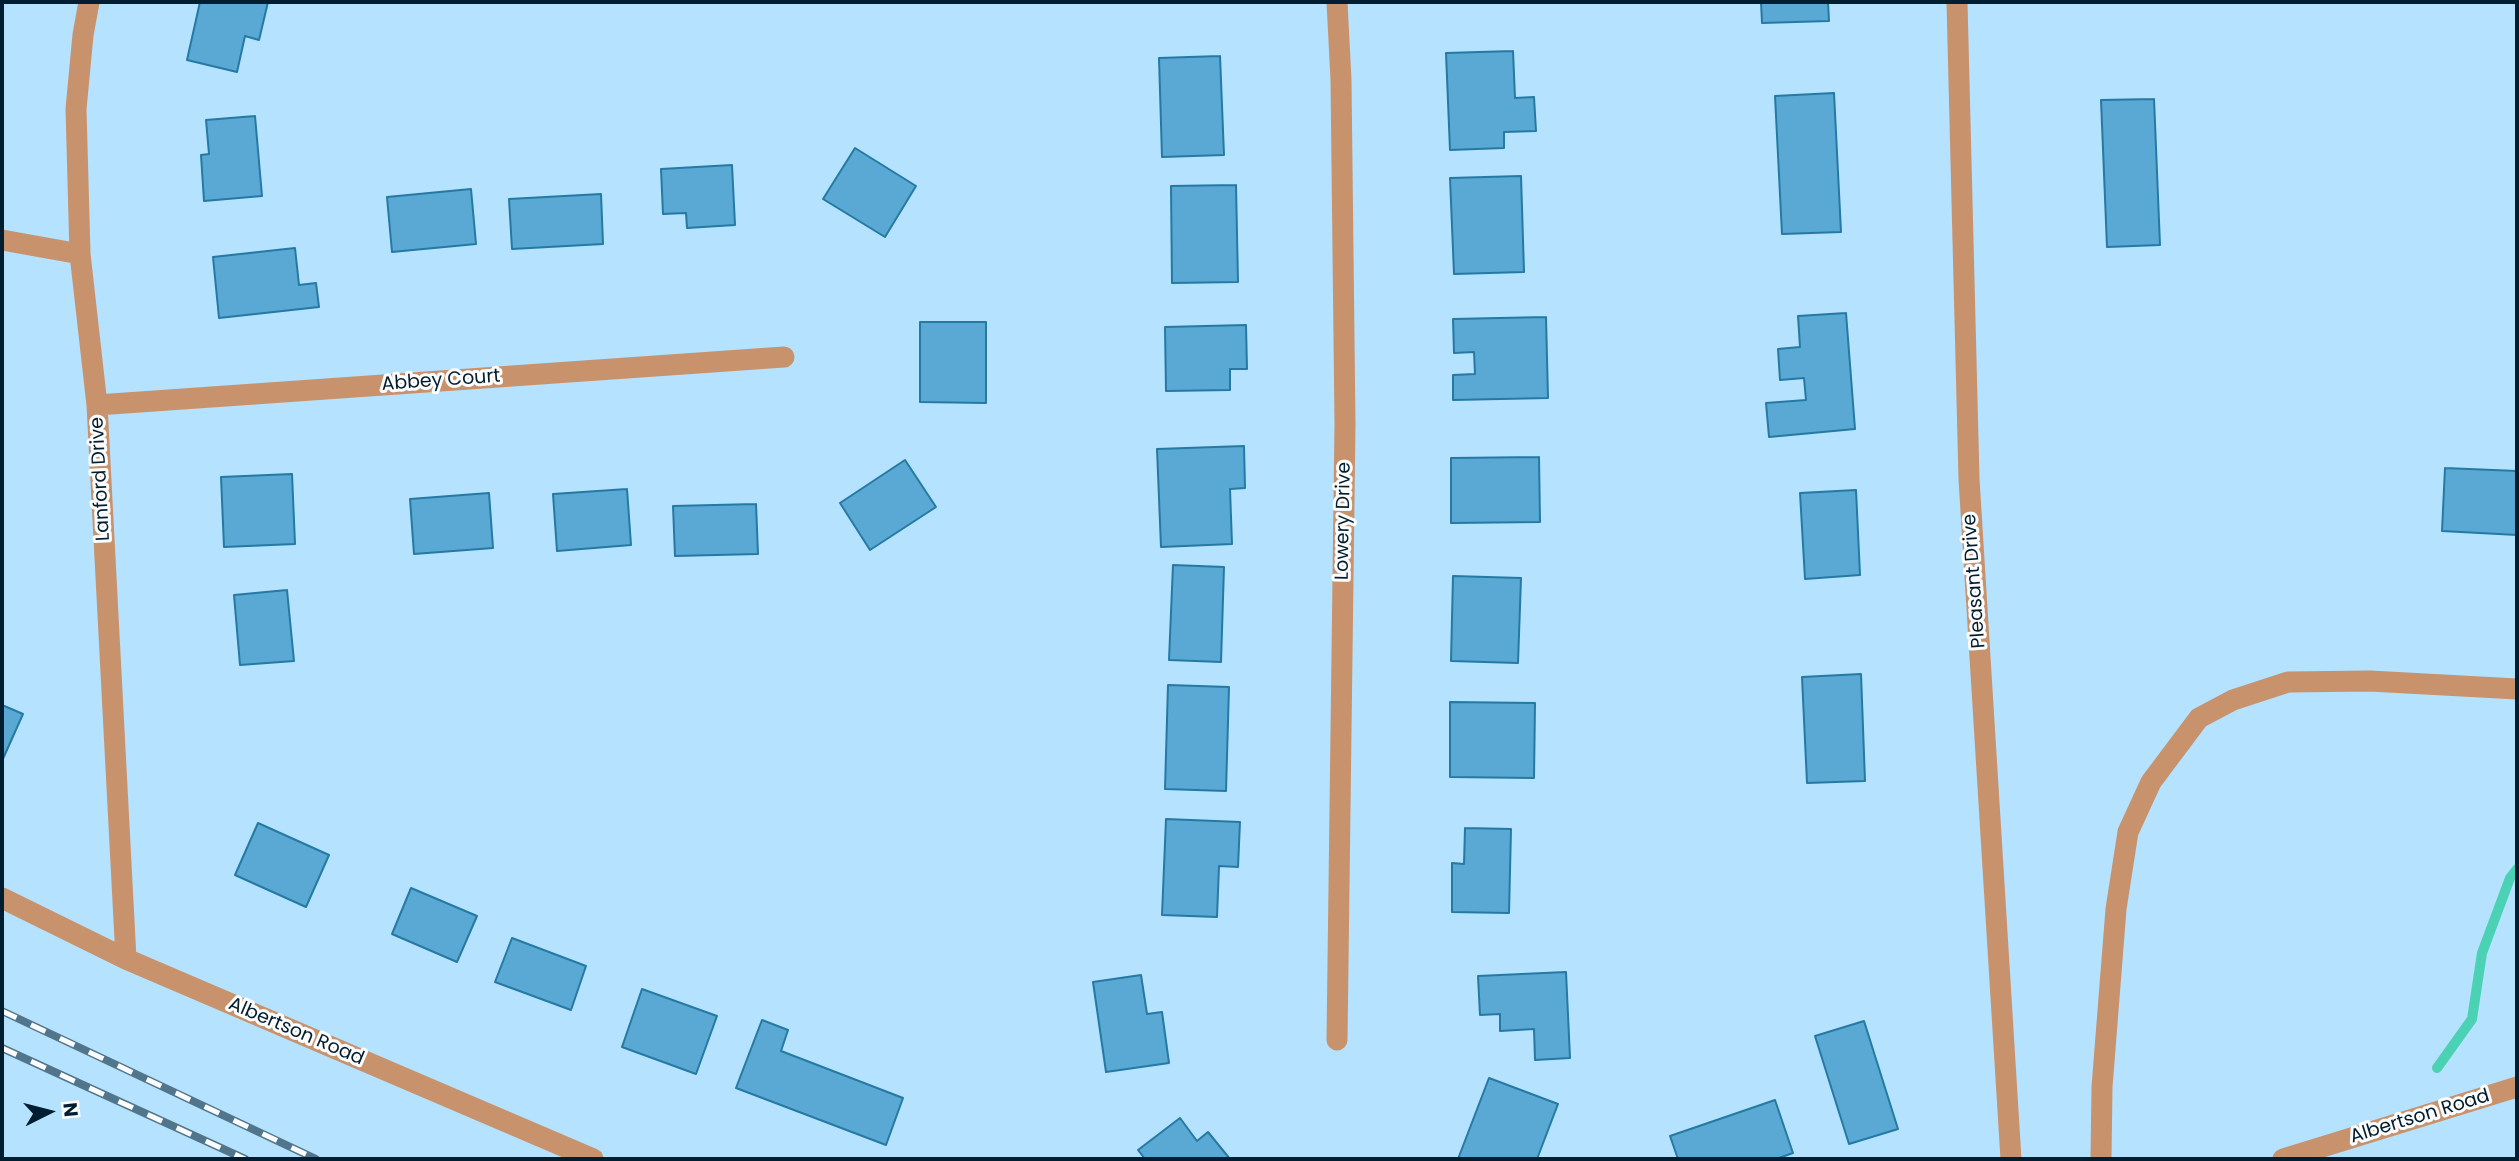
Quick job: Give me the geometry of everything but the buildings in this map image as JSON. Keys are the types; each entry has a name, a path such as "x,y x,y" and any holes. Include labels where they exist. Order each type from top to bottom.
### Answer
{"street":[{"name":"Lanford Drive","path":"89,2 76,109 80,254 97,405 126,959"},
{"name":"Lowery Drive","path":"1337,2 1341,80 1345,425 1337,1040"},
{"name":"Pleasant Drive","path":"1957,2 1969,479 2011,1159"},
{"path":"2,240 80,254"},
{"name":"Abbey Court","path":"97,405 784,357"},
{"path":"2101,1159 2102,1087 2116,909 2128,832 2151,782 2199,718 2233,700 2288,681 2370,681 2517,688"},
{"name":"Albertson Road","path":"2,898 126,959 593,1159"},
{"name":"Albertson Road","path":"2283,1159 2517,1087"}],"waterway":[{"path":"2437,1068 2472,1019 2482,953 2510,878 2517,869"}],"railway":[{"path":"2,1011 316,1159"},
{"path":"2,1048 245,1159"}]}
